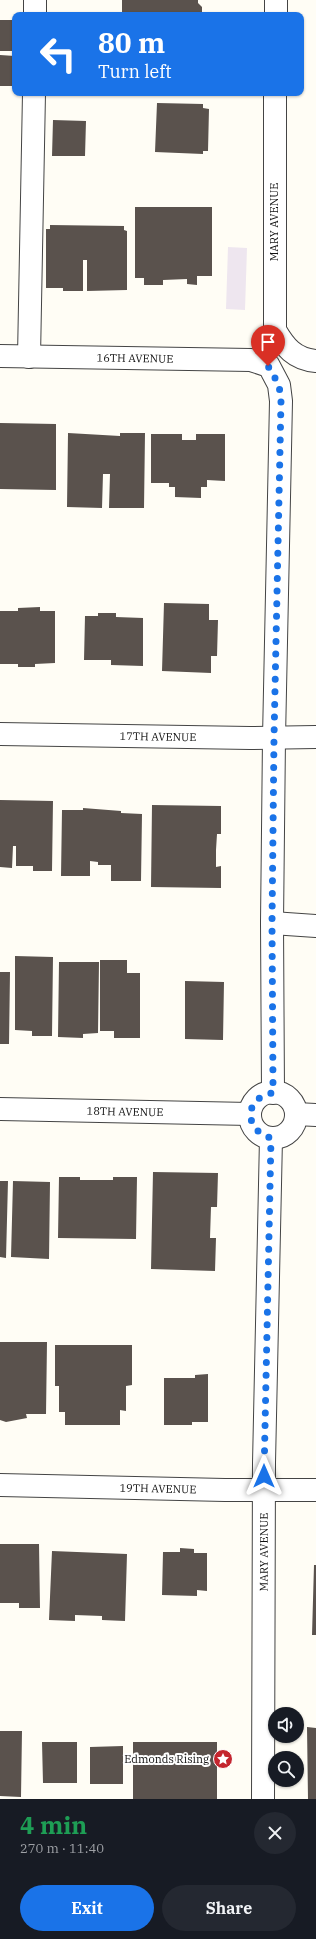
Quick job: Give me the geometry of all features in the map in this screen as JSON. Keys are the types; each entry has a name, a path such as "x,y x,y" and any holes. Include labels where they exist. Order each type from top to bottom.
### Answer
{"street":[{"path":"35,0 35,12"},
{"path":"276,0 276,12"},
{"path":"29,357 34,96"},
{"name":"MARY AVENUE","path":"275,96 275,330 286,348 306,359 316,361"},
{"name":"16TH AVENUE","path":"0,356 251,360 268,366 279,385 281,401 274,738"},
{"name":"17TH AVENUE","path":"0,734 274,738 316,737"},
{"path":"273,1093 272,923 274,738"},
{"path":"272,923 316,926"},
{"path":"273,1093 286,1097 294,1108 306,1114 295,1121 288,1132 277,1138 271,1138 258,1133 251,1121 250,1114 252,1107 260,1097 273,1093"},
{"name":"18TH AVENUE","path":"0,1110 250,1114"},
{"name":"MARY AVENUE","path":"263,1799 264,1489 271,1138"},
{"name":"19TH AVENUE","path":"0,1485 224,1490 316,1490"}],"shaded area":[{"path":"228,247 247,248 245,310 226,309"}],"building":[{"path":"122,0 198,0 198,3 202,7 202,12 122,12"},
{"path":"0,20 12,20 12,51 0,51"},
{"path":"0,55 12,56 12,86 0,86"},
{"path":"157,103 203,104 203,108 209,109 208,151 203,151 203,154 155,152"},
{"path":"53,120 86,121 85,156 52,156"},
{"path":"135,207 212,207 212,276 197,276 197,285 187,284 187,279 163,280 163,285 144,285 144,278 135,278"},
{"path":"50,225 124,226 124,230 127,231 127,290 87,291 87,260 83,260 83,291 63,291 63,288 46,288 46,229 50,229"},
{"path":"0,423 56,424 56,490 0,489"},
{"path":"68,433 120,436 120,433 145,433 144,508 109,508 110,474 103,474 102,508 67,507"},
{"path":"151,434 182,434 182,440 196,440 196,434 225,434 225,481 207,480 207,487 201,487 201,498 175,497 175,487 169,487 169,483 151,483"},
{"path":"164,603 209,604 209,620 218,620 217,656 211,656 211,673 162,671"},
{"path":"40,607 40,611 55,611 55,663 35,664 35,667 18,667 18,664 0,664 0,611 18,611 18,608"},
{"path":"98,613 116,613 116,617 143,618 143,666 111,665 111,660 84,660 85,616 98,616"},
{"path":"0,800 53,801 52,871 33,871 33,866 16,866 16,846 13,846 12,868 0,867"},
{"path":"152,805 221,806 221,834 217,834 216,867 221,866 221,888 151,887"},
{"path":"83,808 142,814 141,881 111,881 111,865 98,865 98,862 90,861 90,876 61,876 62,810 83,810"},
{"path":"15,956 53,957 52,1036 32,1036 32,1031 15,1030"},
{"path":"100,960 127,960 127,973 140,973 140,1038 114,1038 114,1031 100,1031"},
{"path":"59,962 99,962 98,1033 83,1034 83,1038 58,1037"},
{"path":"0,972 10,972 9,1044 0,1044"},
{"path":"185,981 224,982 223,1040 185,1039"},
{"path":"153,1172 218,1173 217,1207 211,1207 210,1238 216,1238 215,1271 151,1269"},
{"path":"59,1177 80,1177 80,1180 113,1180 113,1177 137,1177 136,1239 58,1238"},
{"path":"0,1181 8,1181 6,1258 0,1257"},
{"path":"13,1181 50,1182 49,1259 11,1257"},
{"path":"0,1342 47,1342 46,1414 26,1414 27,1418 6,1422 0,1420"},
{"path":"55,1345 132,1345 132,1385 126,1386 126,1411 120,1410 120,1425 65,1425 65,1412 59,1412 59,1386 55,1386"},
{"path":"208,1374 208,1422 192,1422 192,1425 164,1425 164,1378 195,1378 195,1375"},
{"path":"0,1544 39,1544 40,1608 19,1608 19,1603 0,1603"},
{"path":"180,1548 194,1549 194,1553 207,1553 207,1591 197,1590 197,1596 162,1595 163,1552 180,1552"},
{"path":"52,1551 127,1554 125,1621 102,1620 102,1616 75,1615 75,1621 49,1620"},
{"path":"314,1565 316,1565 316,1635 312,1635"},
{"path":"307,1727 316,1728 316,1799 308,1799"},
{"path":"0,1731 22,1731 21,1797 0,1796"},
{"path":"42,1742 77,1742 77,1783 43,1783"},
{"path":"133,1742 217,1742 217,1799 133,1799"},
{"path":"123,1746 123,1784 90,1784 90,1747"}],"place":[{"name":"Edmonds Rising","path":"223,1759"}],"route":[{"path":"264,1476 271,1138 258,1133 251,1121 250,1114 255,1101 266,1094 273,1093 272,923 274,738 281,401 279,385 268,366"}]}
